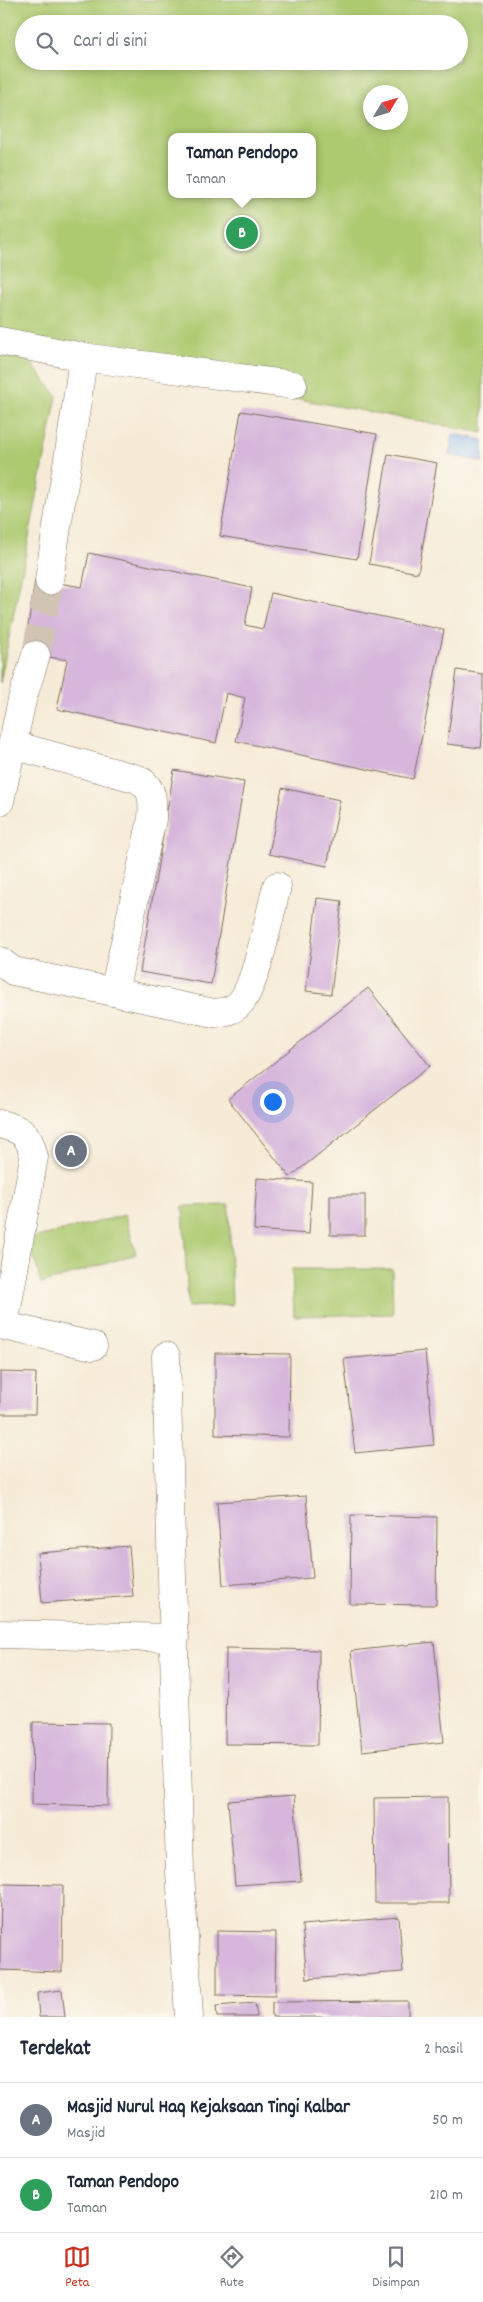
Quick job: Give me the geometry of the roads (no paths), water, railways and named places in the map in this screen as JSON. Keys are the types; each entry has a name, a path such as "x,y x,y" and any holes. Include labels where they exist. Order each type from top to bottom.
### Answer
{"street":[{"path":"0,341 84,357 293,385"},
{"path":"49,581 57,520 74,434 84,357"},
{"path":"0,801 22,700 36,655"},
{"path":"13,745 138,779 147,785 151,793 152,819 114,992"},
{"path":"0,961 12,971 214,1013 227,1012 243,1001 251,987 277,886"},
{"path":"0,1124 15,1128 25,1134 30,1142 34,1157 2,1325 93,1346"},
{"path":"166,1356 180,1872 189,2017"},
{"path":"0,1634 175,1638"}],"water":[{"path":"453,434 483,440 483,462 449,455"}],"tunnel":[{"path":"36,655 49,581"}],"place":[{"name":"Taman Pendopo","path":"242,233"},
{"name":"Masjid Nurul Haq Kejaksaan Tingi Kalbar","path":"71,1151"}]}
